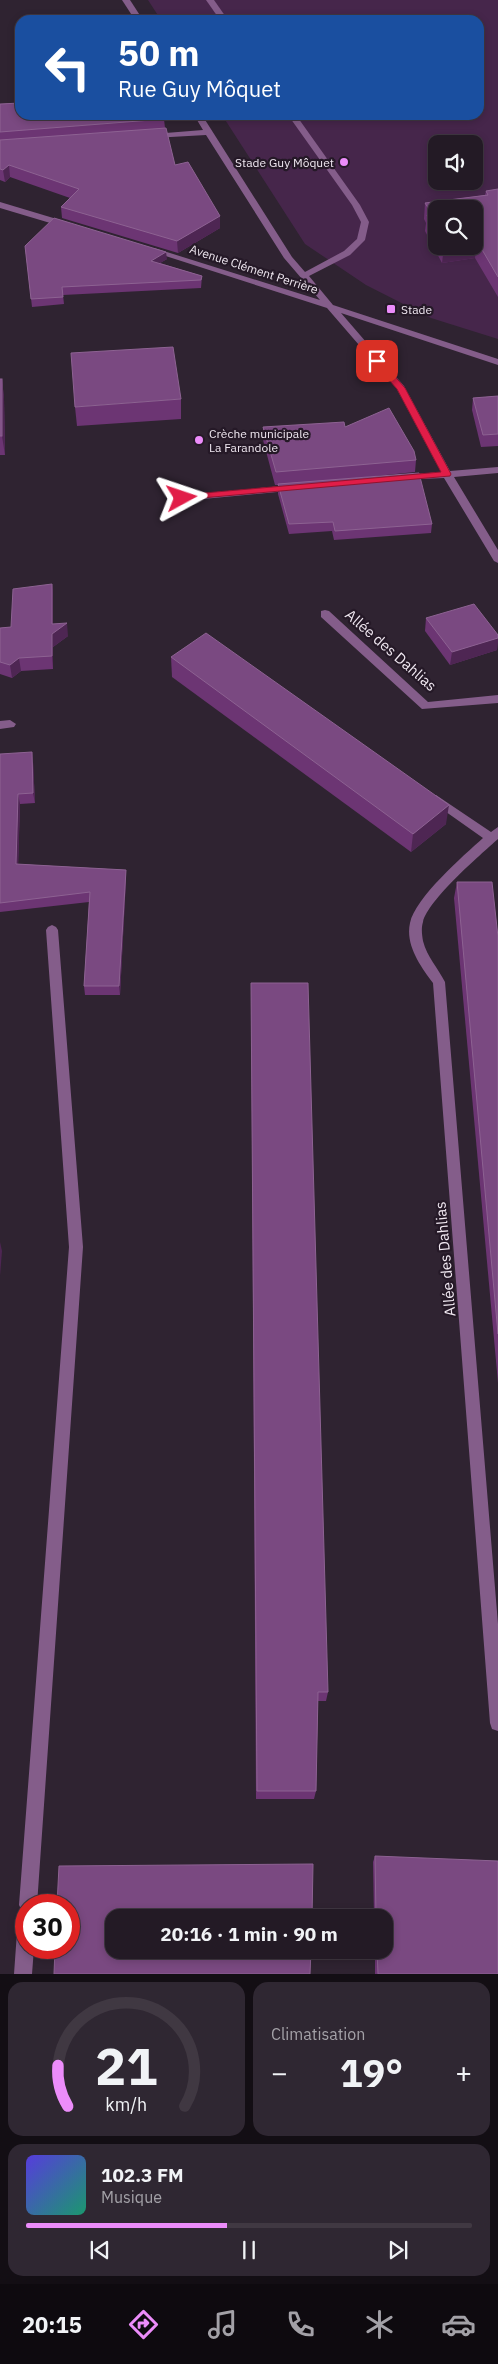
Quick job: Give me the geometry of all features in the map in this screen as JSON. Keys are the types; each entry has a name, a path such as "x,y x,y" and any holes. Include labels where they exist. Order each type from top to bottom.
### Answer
{"street":[{"path":"126,0 136,15"},
{"path":"210,0 220,15"},
{"path":"201,120 288,258 401,388 447,474 498,558"},
{"path":"296,120 356,205 365,222 361,240 347,253 303,276"},
{"path":"146,136 208,132"},
{"path":"0,205 77,228"},
{"name":"Avenue Clément Perrière","path":"142,248 498,362"},
{"path":"393,478 498,470"},
{"path":"182,498 307,486"},
{"name":"Allée des Dahlias","path":"325,614 426,706 498,699"},
{"path":"427,793 494,835"},
{"name":"Allée des Dahlias","path":"494,835 423,906 416,922 420,955 439,982 498,1724"},
{"path":"29,1894 76,1247 52,930"},
{"path":"23,1974 24,1959"}],"shaded area":[{"name":"Stade Guy Môquet","path":"148,0 498,0 498,339 431,318 366,285 305,244 225,120 484,120 484,15 158,15"}],"building":[{"path":"15,103 15,120 151,120 0,132 0,104"},
{"path":"166,128 175,165 188,162 220,216 177,241 61,207 79,189 9,165 3,170 0,169 0,140"},
{"path":"498,189 498,277 483,251 483,200 449,200 488,195 486,191"},
{"path":"54,218 166,252 151,261 202,276 201,280 62,287 63,297 31,299 25,246"},
{"path":"173,347 181,399 75,407 71,353"},
{"path":"0,379 2,379 2,436 0,436"},
{"path":"498,396 498,434 483,435 473,398"},
{"path":"389,408 414,451 416,460 276,472 263,427 344,422 345,427"},
{"path":"419,473 432,524 335,531 333,522 289,524 278,484"},
{"path":"52,584 52,624 67,623 52,634 52,656 19,658 10,665 0,662 0,628 11,627 13,589"},
{"path":"474,604 498,635 498,638 452,652 426,618"},
{"path":"206,633 449,805 413,834 171,657"},
{"path":"32,752 33,793 18,794 16,864 126,870 119,986 84,986 90,892 0,903 0,754"},
{"path":"457,882 492,882 498,937 498,1334"},
{"path":"251,983 308,983 328,1692 318,1692 316,1791 257,1791"},
{"path":"375,1856 498,1861 498,1974 378,1974 377,1959 393,1959 393,1909 376,1909"},
{"path":"313,1864 312,1909 105,1909 105,1959 311,1959 310,1974 54,1974 55,1959 80,1959 80,1894 58,1894 59,1866"}],"place":[{"name":"Stade Guy Môquet","path":"344,162"},
{"name":"Stade","path":"391,309"},
{"name":"Crèche municipale La Farandole","path":"199,440"}],"route":[{"path":"182,498 447,474 401,388 377,361"}]}
